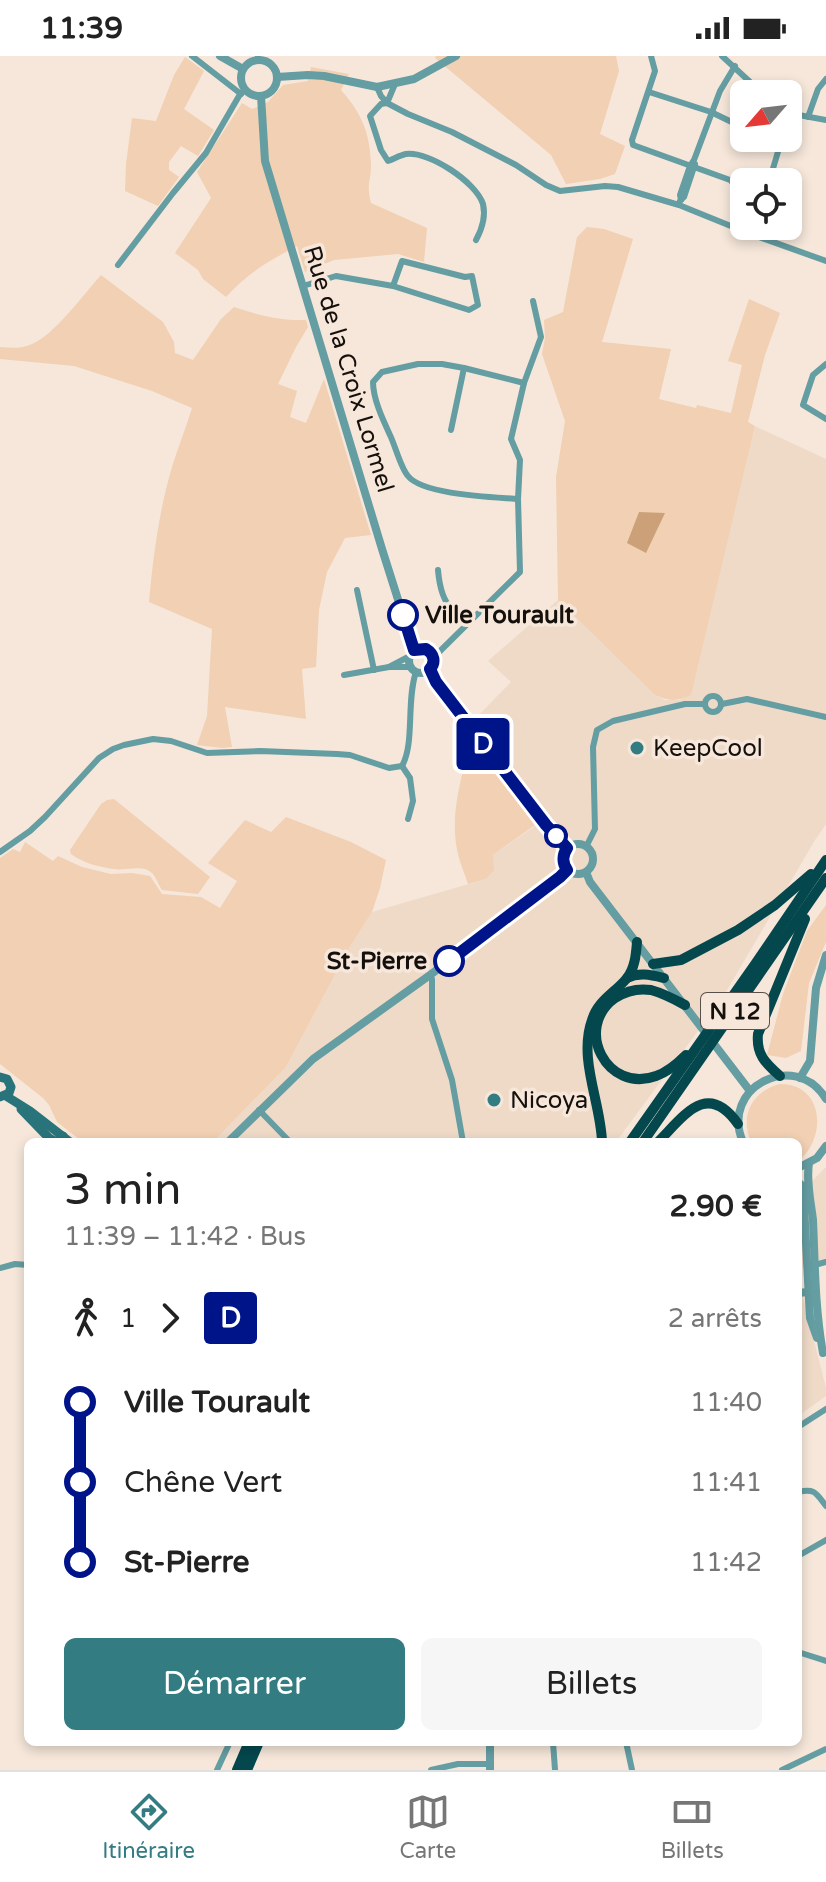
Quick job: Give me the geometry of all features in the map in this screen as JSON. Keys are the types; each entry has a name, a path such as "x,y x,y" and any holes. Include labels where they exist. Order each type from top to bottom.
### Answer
{"highway":[{"path":"653,964 681,960 738,930 775,905 825,861"},
{"name":"N 12","path":"633,1138 825,861"},
{"path":"780,1076 763,1061 757,1046 758,1034 798,933 822,894 826,880"},
{"name":"N 12","path":"646,1138 826,880"},
{"path":"601,1138 590,1067 588,1040 592,1017 627,978 637,942"},
{"path":"627,978 643,974 664,978"},
{"path":"688,1009 662,994 646,990 622,994 609,1003 598,1021 598,1049 613,1070 640,1079 666,1072 698,1047"},
{"path":"662,1138 702,1104 713,1102 720,1105 738,1124"},
{"path":"237,1770 247,1746"},
{"path":"247,1770 257,1746"}],"main road":[{"path":"0,1077 7,1079 6,1093"},
{"path":"6,1093 30,1111"},
{"path":"6,1093 61,1138"},
{"path":"17,1103 49,1138"}],"street":[{"path":"118,265 206,153 243,92 243,69 258,58 269,63 277,77 274,88 261,96 243,92 192,56"},
{"path":"220,56 243,69"},
{"path":"277,77 324,76 377,87 414,79 456,56"},
{"path":"651,56 655,71 633,145 693,164 730,180"},
{"path":"722,56 749,80"},
{"path":"680,202 684,198 711,112 735,66"},
{"path":"808,117 818,89 826,79"},
{"path":"387,103 395,84"},
{"path":"377,87 387,103 465,139 560,191 618,187 680,202 826,261"},
{"path":"649,92 730,121"},
{"name":"Rue de la Croix Lormel","path":"261,96 265,161 412,653"},
{"path":"387,103 381,104 370,116 381,150 388,161 405,154 421,155 442,165 472,187 482,201 484,216 476,240"},
{"path":"802,116 826,120"},
{"path":"303,286 336,276 393,286 469,310 478,305 472,276 465,277 402,261 393,286"},
{"path":"533,301 541,337 524,383 511,439 520,460 520,572 433,658 430,669 436,682 567,848"},
{"path":"518,499 455,493 423,486 408,476 380,416 373,382 382,372 428,363 464,368 524,383"},
{"path":"826,364 813,375 803,405 826,419"},
{"path":"451,430 464,368"},
{"path":"438,570 445,598 452,609 472,619"},
{"path":"357,590 374,670"},
{"path":"389,667 412,653 426,649 433,658"},
{"path":"402,766 407,753 414,670 412,653"},
{"path":"344,675 389,667 424,673 430,669"},
{"path":"722,704 714,696 707,698 705,704 712,712 718,711 722,704 747,699 826,717"},
{"path":"587,844 595,829 593,747 597,730 613,721 685,704 705,704"},
{"path":"0,852 45,817 99,758 113,749 140,741 171,741 207,753 260,751 350,755 389,768 402,766"},
{"path":"402,766 410,778 413,801 408,819"},
{"path":"587,844 593,859 586,872 576,874 567,870 563,857 567,848 587,844"},
{"path":"232,1138 313,1059 430,975 567,870"},
{"path":"586,872 590,882 750,1091"},
{"path":"800,1078 808,1067 812,1051 816,988 826,955"},
{"path":"430,975 432,1019 452,1080 462,1138"},
{"path":"742,1138 738,1124 743,1101 750,1091 769,1078 800,1078 812,1084 826,1099"},
{"path":"259,1110 286,1138"},
{"path":"802,1166 817,1158 826,1146"},
{"path":"809,1163 815,1265 810,1318 825,1356"},
{"path":"802,1185 807,1272 825,1356"},
{"path":"806,1221 811,1262 815,1265"},
{"path":"802,1277 815,1265 826,1262"},
{"path":"0,1268 24,1265"},
{"path":"802,1292 812,1289"},
{"path":"802,1424 826,1409"},
{"path":"802,1491 815,1491 826,1506"},
{"path":"802,1554 826,1540"},
{"path":"802,1653 826,1661"},
{"path":"217,1770 228,1746"},
{"path":"431,1770 458,1764 490,1767 490,1746"},
{"path":"553,1746 555,1770"},
{"path":"627,1746 632,1770"},
{"path":"782,1770 826,1749"}],"shaded area":[{"path":"436,56 616,56 619,71 600,134 625,146 615,174 566,184 551,155"},
{"path":"185,57 204,71 184,109 214,130 198,156 181,146 169,162 169,170 179,177 158,206 125,191 132,118 156,121 174,75"},
{"path":"311,67 349,74 341,90 354,107 367,134 371,203 427,228 424,262 398,254 334,260 305,272 297,246 259,268 226,297 175,253 211,198 197,172 242,103 252,109 268,102 283,85 308,81"},
{"path":"587,227 633,239 602,342 671,349 659,399 731,413 742,365 728,361 749,299 780,313 765,355 748,422 755,426 691,695 677,700 655,695 558,600 556,477 565,421 542,354 544,320 563,312 577,237"},
{"path":"101,275 163,322 174,342 175,353 193,360 221,319 234,307 269,317 306,320 308,327 278,384 297,391 290,417 306,423 324,379 371,535 345,538 327,572 319,610 316,667 302,669 306,719 225,707 232,747 197,745 207,716 212,629 149,602 163,500 192,408 152,391 74,366 0,359 0,347 28,346 49,332"},
{"path":"755,426 826,459 826,824 723,997 619,1138 217,1138 286,1067 348,950 372,912 486,879 493,855 535,826 466,735 469,725 511,682 488,661 558,600 655,695 665,700 680,700 690,695"},
{"path":"639,512 665,513 646,553 627,543"},
{"path":"471,742 535,825 493,855 494,870 486,879 468,884 458,854 455,826 457,797"},
{"path":"114,799 210,877 198,894 162,890 148,870 103,867 71,854 70,850 101,804"},
{"path":"286,817 351,842 386,860 372,912 348,950 286,1067 217,1138 78,1138 57,1122 43,1098 0,1064 0,858 13,849 20,852 25,842 53,861 58,856 82,867 111,874 150,876 162,894 201,897 220,908 237,881 208,863 245,820 271,832"},
{"path":"826,905 826,942 809,983 801,1051 786,1058 767,1055 783,994 807,931"},
{"path":"780,1084 795,1086 806,1093 813,1103 817,1128 813,1141 802,1157 802,1138 750,1138 747,1123 751,1106 762,1092"},
{"path":"826,1167 826,1265 802,1268 802,1181 809,1184"},
{"path":"802,1294 826,1388 826,1396 802,1413"}],"bus line":[{"name":"D","path":"403,615 414,650 422,648 432,654 434,662 430,669 436,682 567,848 563,857 567,870 560,877 449,961"}],"place":[{"name":"Ville Tourault","path":"403,615"},
{"name":"KeepCool","path":"637,748"},
{"name":"St-Pierre","path":"449,961"},
{"name":"Nicoya","path":"494,1100"}]}
